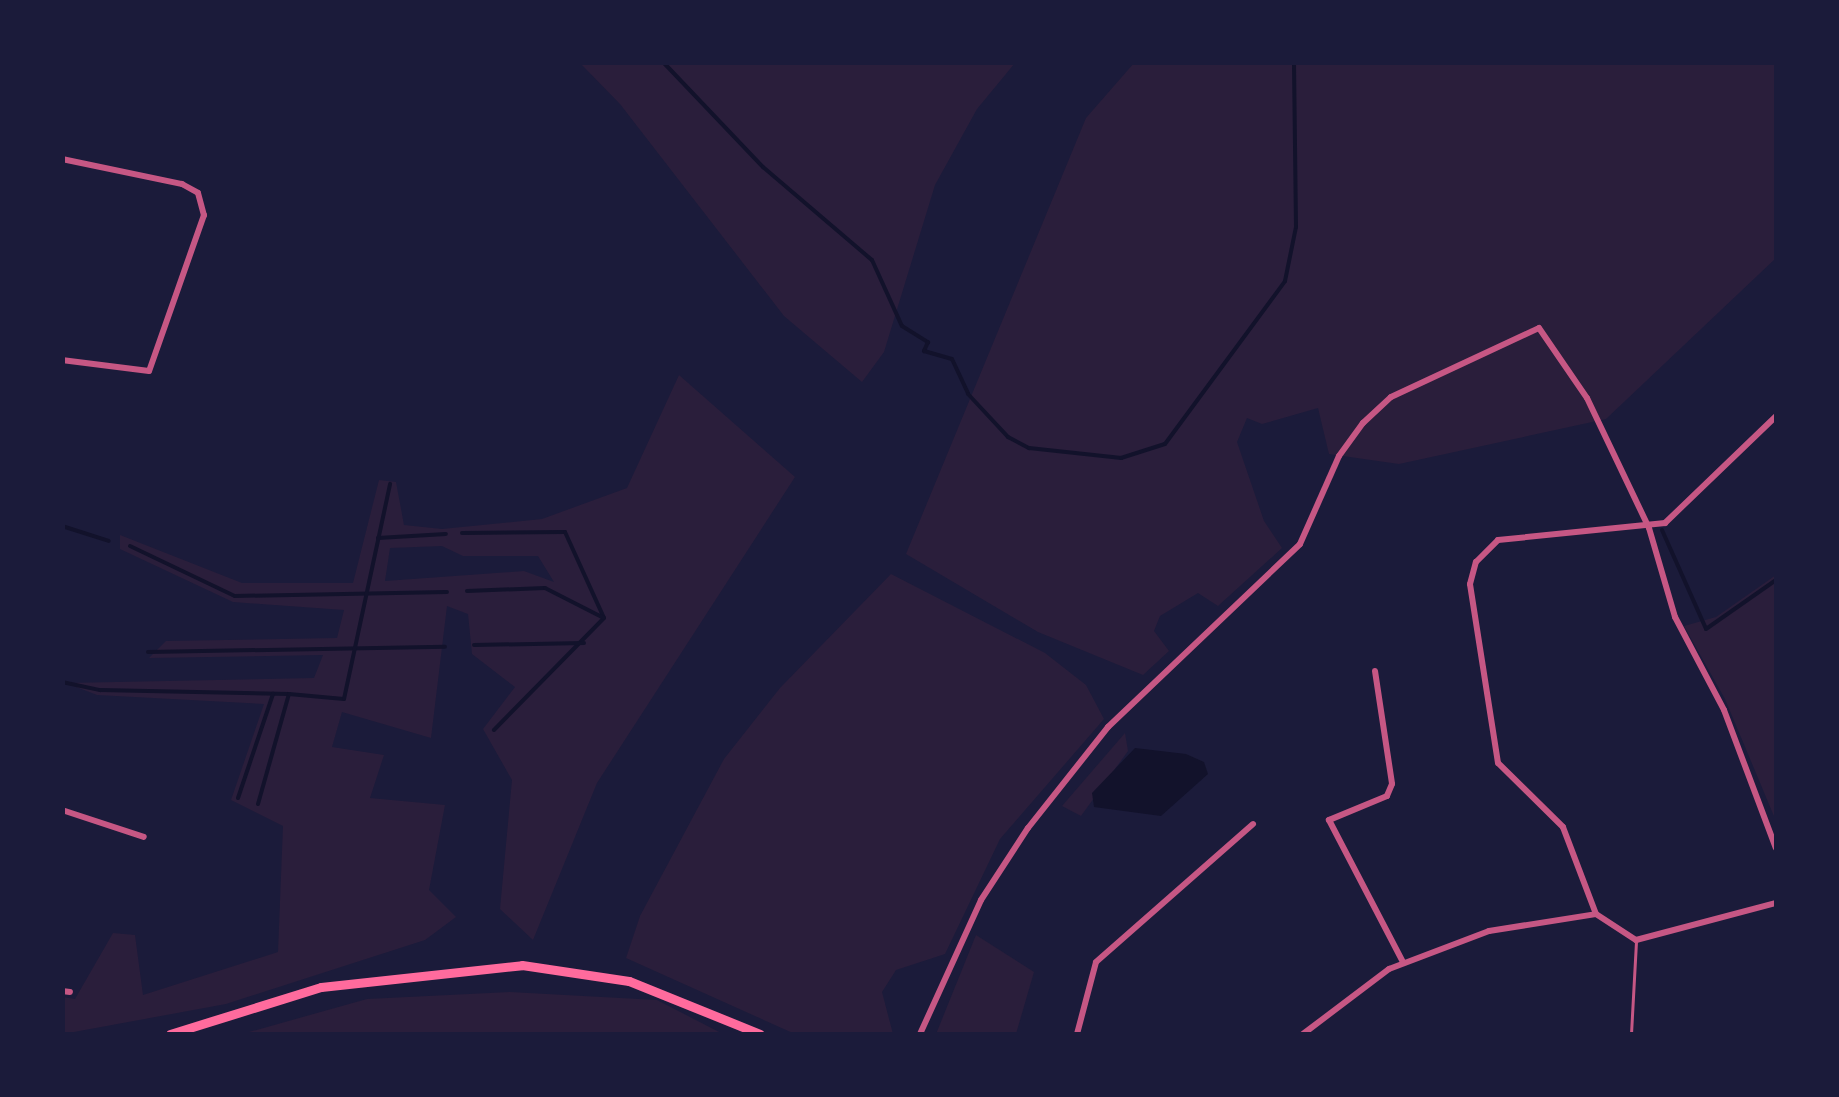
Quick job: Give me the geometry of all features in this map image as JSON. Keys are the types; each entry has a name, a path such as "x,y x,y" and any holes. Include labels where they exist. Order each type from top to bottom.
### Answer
{"main road":[{"path":"170,1034 320,987 522,965 629,982 760,1034"}],"street":[{"path":"62,158 182,184 198,194 204,215 149,371 62,360"},
{"path":"920,1034 981,900 1028,828 1108,727 1300,544 1339,456 1363,423 1392,397 1540,328 1586,398 1649,528 1675,617 1740,746 1776,848"},
{"path":"1776,416 1672,519 1649,528 1498,540 1476,562 1470,584 1498,763 1563,828 1596,914 1636,940 1776,903"},
{"path":"1375,671 1392,784 1386,796 1328,820 1404,962"},
{"path":"62,810 144,838"},
{"path":"1077,1034 1096,962 1253,824"},
{"path":"1303,1034 1404,962 1489,931 1596,914"}],"lane":[{"path":"1631,1034 1636,940"}],"shaded area":[{"path":"580,63 1015,63 977,109 935,185 884,352 862,382 784,316 620,104"},
{"path":"1134,63 1776,63 1776,258 1606,419 1399,464 1329,454 1318,408 1262,424 1247,418 1237,442 1264,521 1282,548 1218,606 1198,593 1160,616 1154,631 1169,651 1143,675 1038,632 906,554 1086,118"},
{"path":"679,375 795,477 597,783 533,940 500,909 512,780 483,729 515,687 472,654 468,614 447,606 431,738 342,712 332,747 384,755 370,798 445,805 429,890 456,917 425,940 226,1004 63,1034 63,997 75,999 113,933 135,935 143,995 278,952 283,826 231,800 264,704 97,695 66,683 314,678 323,655 149,658 166,641 337,638 344,610 233,602 120,549 120,535 242,583 353,583 379,480 396,482 404,525 442,529 542,519 627,488","holes":["442,546 463,556 538,556 554,582 524,571 385,581 390,548"]},
{"path":"891,574 1045,653 1086,685 1104,719 1000,839 945,954 896,970 882,992 893,1034 795,1034 626,958 640,916 724,759 780,688"},
{"path":"1776,575 1776,821 1725,699 1684,626 1716,617"},
{"path":"1125,733 1128,751 1081,816 1062,806"},
{"path":"1135,748 1186,754 1204,762 1208,774 1161,816 1094,807 1092,793"},
{"path":"976,935 1034,972 1016,1034 936,1034"},
{"path":"510,992 657,1000 723,1034 242,1034 367,999"}],"waterway":[{"path":"663,62 763,167 872,260 902,326 928,342 924,351 952,359 968,394 1008,437 1029,448 1121,458 1165,444 1285,281 1296,227 1294,62"},
{"path":"258,804 289,694 344,699 390,484"},
{"path":"62,526 109,541"},
{"path":"1662,530 1706,629 1776,580"},
{"path":"462,533 565,532 604,618 494,730"},
{"path":"378,538 446,534"},
{"path":"130,546 235,596 447,592"},
{"path":"467,591 545,588 604,618"},
{"path":"474,645 584,643"},
{"path":"148,652 445,647"},
{"path":"62,682 100,690 289,694"},
{"path":"238,798 273,694"}]}
